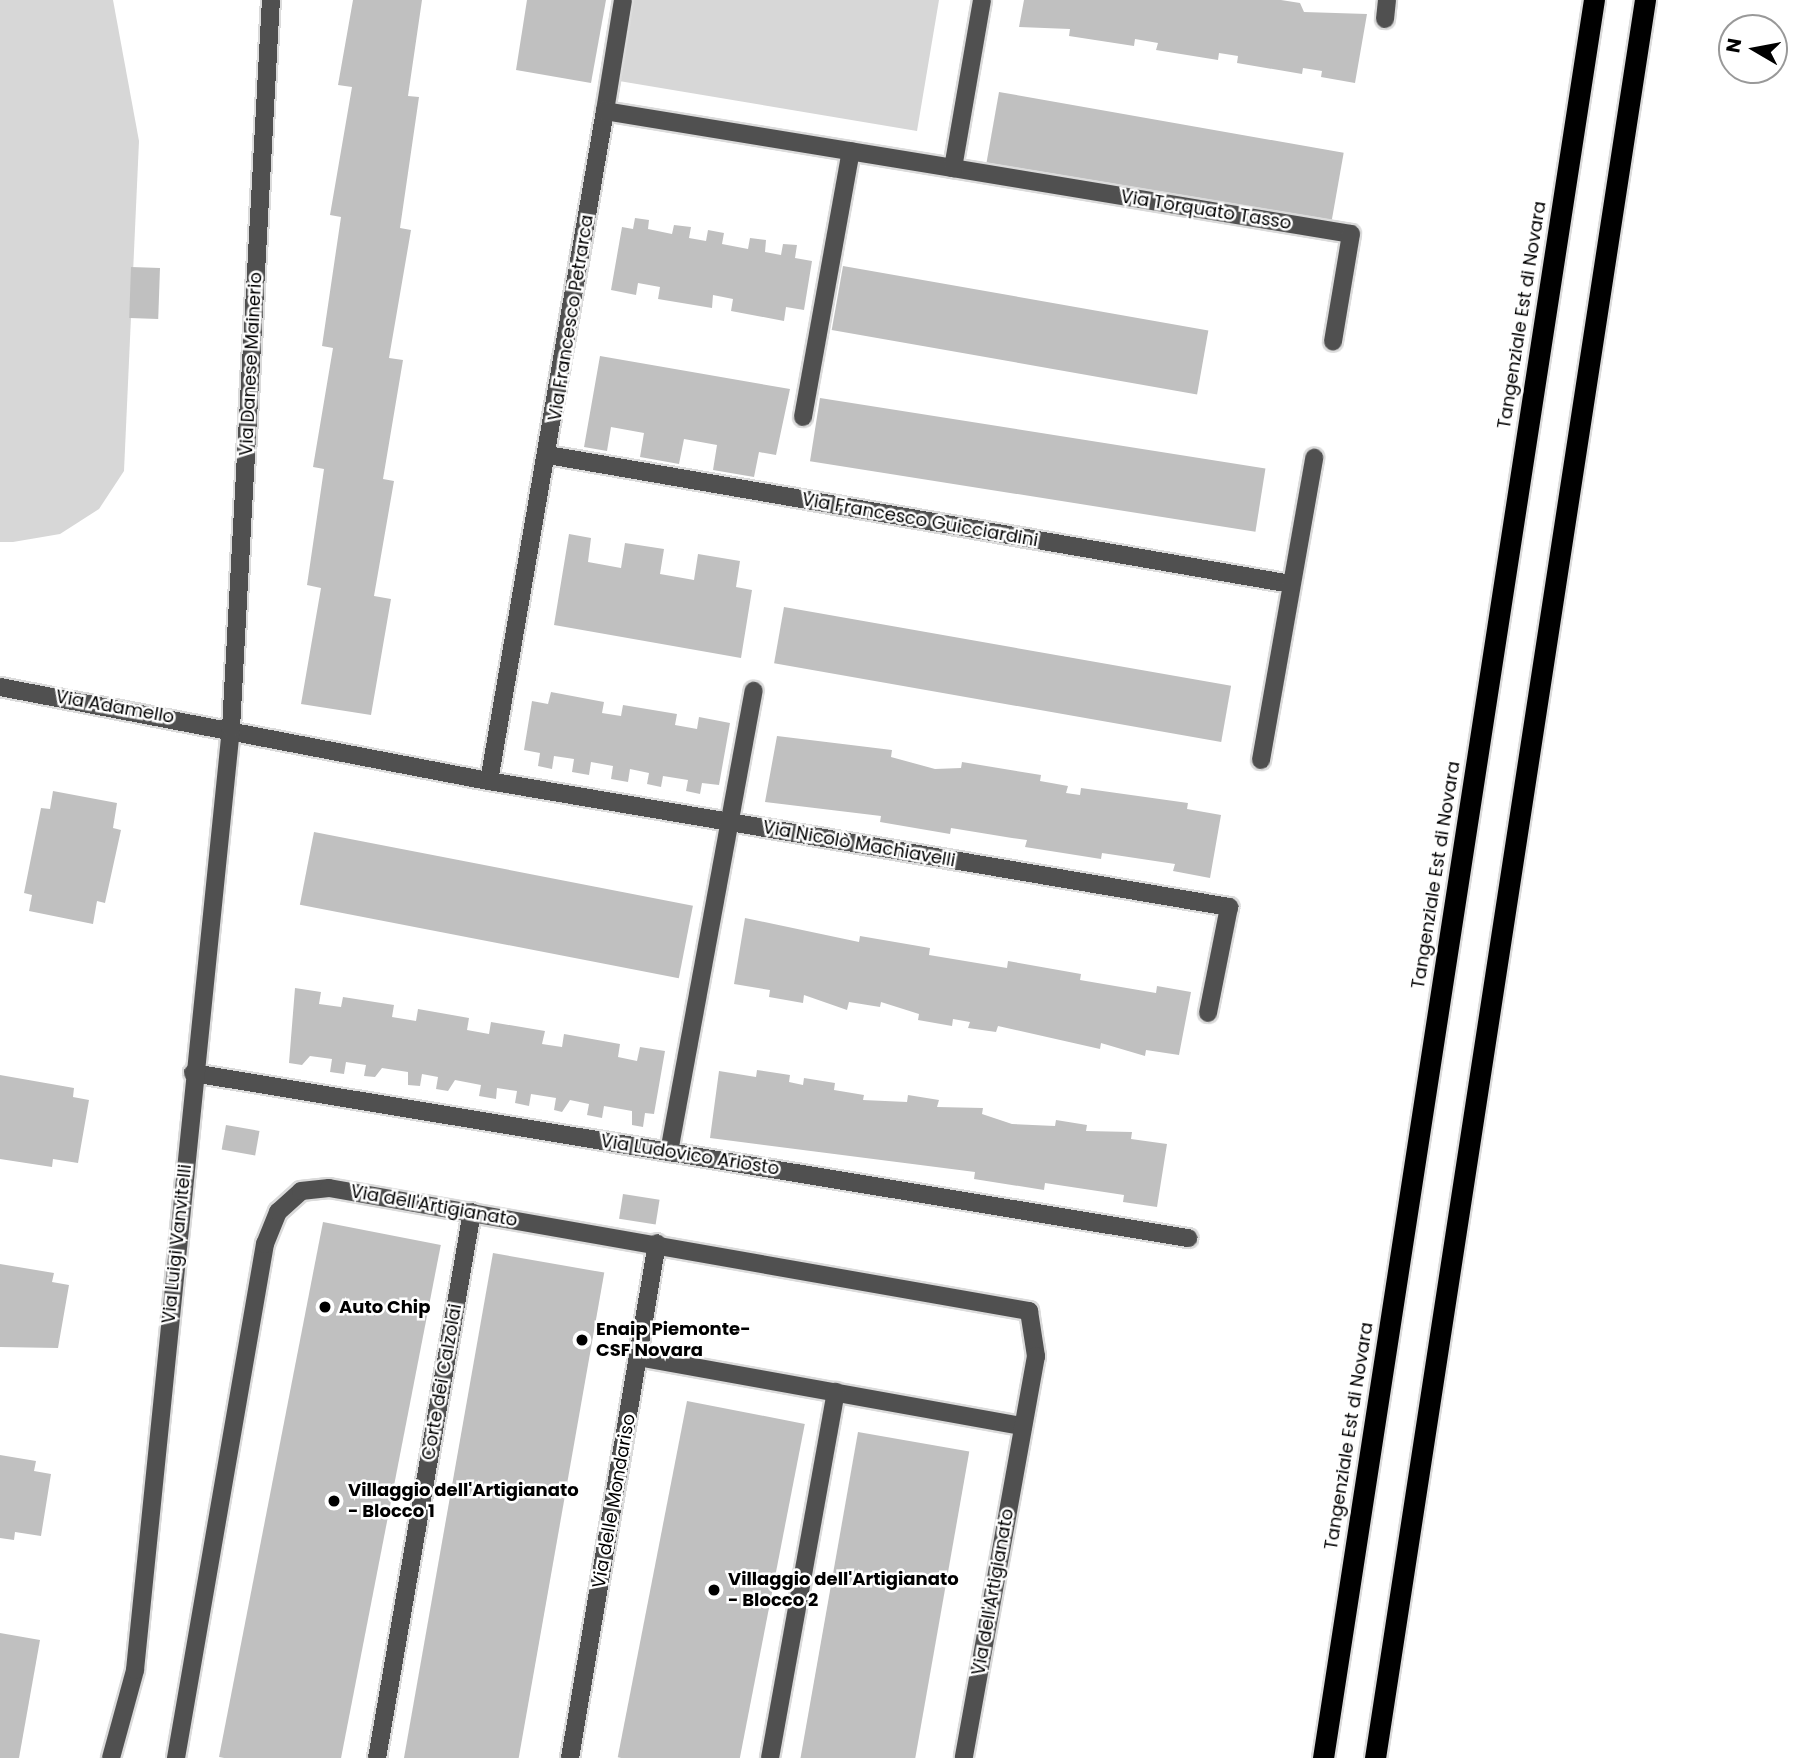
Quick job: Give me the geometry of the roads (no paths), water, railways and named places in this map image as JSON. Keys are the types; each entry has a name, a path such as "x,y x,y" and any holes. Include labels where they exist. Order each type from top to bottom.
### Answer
{"highway":[{"name":"Tangenziale Est di Novara","path":"1323,1758 1594,0"},
{"path":"1375,1758 1645,0"}],"street":[{"name":"Via Danese Mainerio","path":"230,728 271,0"},
{"name":"Via Francesco Petrarca","path":"489,780 548,455 622,0"},
{"path":"605,111 953,168 982,0"},
{"path":"1385,19 1387,0"},
{"path":"803,417 851,151"},
{"name":"Via Torquato Tasso","path":"953,168 1350,234 1333,342"},
{"name":"Via Francesco Guicciardini","path":"548,455 1291,584"},
{"path":"1261,760 1314,458"},
{"name":"Via Adamello","path":"0,687 230,728"},
{"path":"669,1152 754,691"},
{"path":"230,728 489,780"},
{"name":"Via Luigi Vanvitelli","path":"111,1758 135,1670 193,1073 230,728"},
{"name":"Via Nicolò Machiavelli","path":"489,780 1229,907 1208,1013"},
{"name":"Via Ludovico Ariosto","path":"193,1073 1188,1238"},
{"name":"Via dell'Artigianato","path":"176,1758 265,1244 278,1212 301,1191 329,1188 657,1243 1029,1311 1035,1356 964,1758"},
{"name":"Corte dei Calzolai","path":"377,1758 472,1212"},
{"name":"Via delle Mondariso","path":"570,1758 657,1243"},
{"path":"638,1357 1023,1426"},
{"path":"770,1758 836,1392"}],"place":[{"name":"Auto Chip","path":"325,1307"},
{"name":"Enaip Piemonte- CSF Novara","path":"582,1340"},
{"name":"Villaggio dell'Artigianato - Blocco 1","path":"334,1501"},
{"name":"Villaggio dell'Artigianato - Blocco 2","path":"714,1590"}]}
